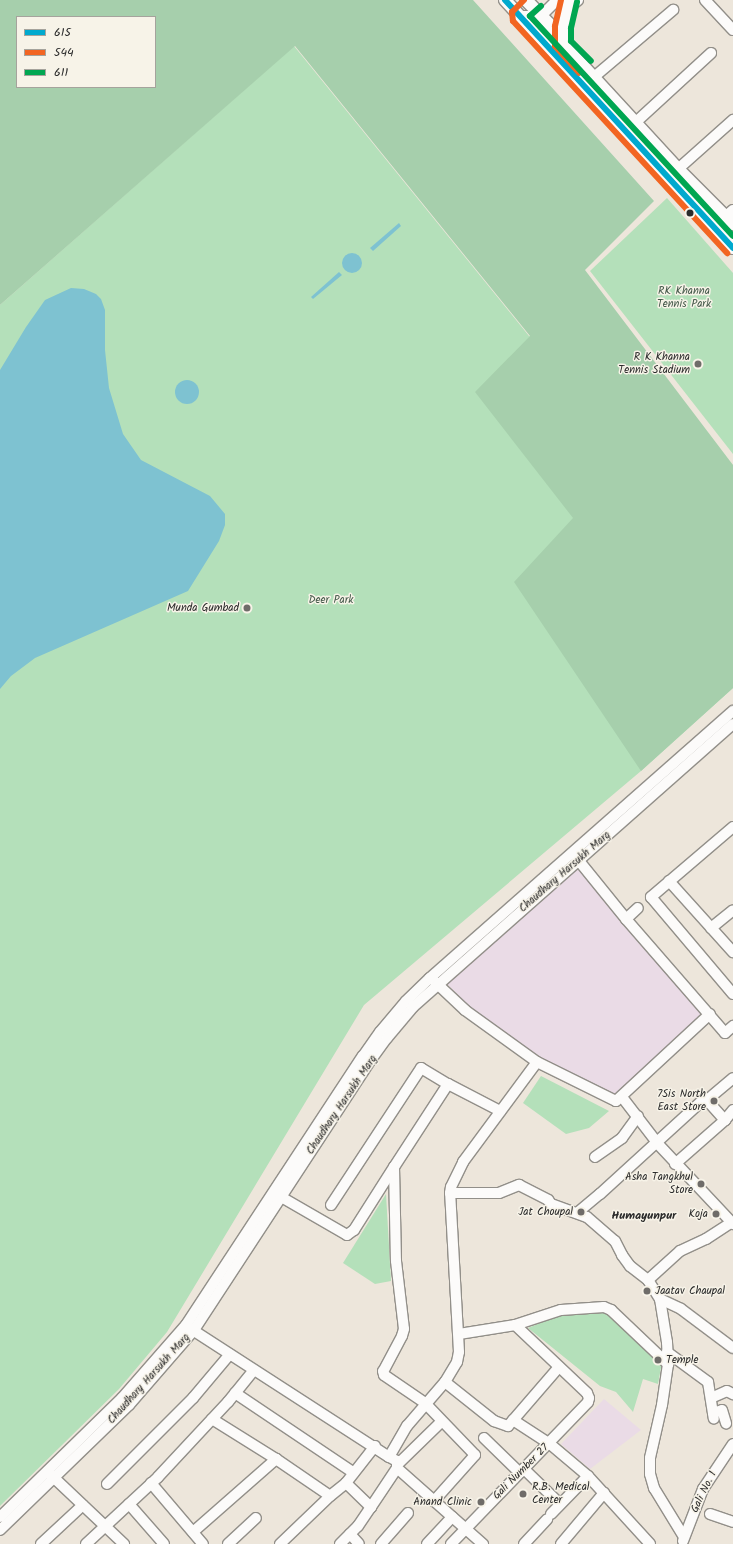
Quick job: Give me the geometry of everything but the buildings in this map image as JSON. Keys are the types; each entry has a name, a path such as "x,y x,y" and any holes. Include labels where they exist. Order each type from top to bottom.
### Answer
{"main road":[{"path":"505,0 733,248"},
{"path":"531,2 563,44 678,169 731,216"},
{"path":"563,44 563,28 567,6"}],"street":[{"path":"519,16 541,16 557,0"},
{"path":"567,6 578,0"},
{"path":"705,0 733,30"},
{"path":"519,16 531,2"},
{"path":"594,78 673,10"},
{"path":"636,122 711,53"},
{"path":"678,169 733,120"},
{"name":"Chaudhary Harsukh Marg","path":"674,774 733,711"},
{"name":"Chaudhary Harsukh Marg","path":"0,1517 129,1405 190,1328 277,1195 380,1032 406,1001 434,981 575,856 733,724"},
{"path":"733,827 651,897 733,994"},
{"path":"575,856 626,919 725,1033 733,1026"},
{"path":"669,881 733,952"},
{"path":"626,919 638,908"},
{"path":"711,928 733,910"},
{"path":"434,981 465,1010 537,1062 613,1101 616,1101 622,1097 710,1014"},
{"path":"390,1457 407,1426 425,1403 445,1382 457,1362 460,1352 450,1194 453,1181 463,1162 537,1062"},
{"path":"331,1205 421,1068 500,1111"},
{"path":"577,1213 705,1098 707,1100 733,1078"},
{"path":"277,1195 347,1235 354,1230 448,1084"},
{"path":"622,1097 638,1116 656,1142 675,1164 732,1224 706,1239 680,1251 648,1280"},
{"path":"707,1100 724,1120"},
{"path":"675,1164 733,1110"},
{"path":"595,1157 622,1138 638,1116"},
{"path":"394,1167 396,1261 404,1329 402,1336 384,1368 383,1373 425,1403 441,1422 474,1455 434,1501"},
{"path":"450,1194 499,1193 519,1184 548,1200 551,1204 587,1217 615,1241 622,1255 630,1266 648,1280 660,1299 668,1352 668,1364 662,1405 650,1458 650,1474 654,1488 683,1541"},
{"path":"660,1299 682,1309 733,1348"},
{"path":"460,1334 515,1325 561,1310 604,1307 611,1310 668,1364"},
{"path":"445,1382 494,1421 508,1426 559,1367 515,1325"},
{"path":"190,1328 397,1461 398,1466 434,1501 483,1544"},
{"path":"668,1352 708,1382 713,1416 722,1410 726,1423"},
{"path":"107,1484 192,1398 230,1354"},
{"name":"Gali Number 27","path":"451,1544 550,1444 588,1402 589,1398 587,1393 559,1367"},
{"path":"86,1544 129,1504 212,1419 254,1370"},
{"path":"711,1398 727,1391 733,1394"},
{"path":"235,1393 354,1473"},
{"path":"212,1419 276,1459 330,1496"},
{"path":"513,1420 550,1444 588,1476 650,1544"},
{"path":"340,1544 371,1508 398,1466 441,1422"},
{"path":"484,1438 560,1504"},
{"name":"Gali No. 1","path":"683,1541 703,1489 733,1444"},
{"path":"280,1544 346,1482 375,1446"},
{"path":"193,1532 276,1459"},
{"path":"50,1475 124,1544"},
{"name":"Chaudhary Harsukh Marg","path":"0,1530 50,1475"},
{"path":"524,1544 588,1476"},
{"path":"346,1482 371,1508"},
{"path":"150,1483 203,1544"},
{"path":"561,1544 604,1493"},
{"path":"129,1504 164,1544"},
{"path":"40,1544 83,1505"},
{"path":"381,1544 408,1513"},
{"path":"710,1514 733,1522"},
{"path":"427,1544 452,1517"},
{"path":"228,1544 256,1518"},
{"path":"350,1534 359,1544"}],"shaded area":[{"path":"578,868 704,1014 616,1097 539,1060 472,1009 447,984"},
{"path":"604,1399 641,1430 590,1469 561,1444"}],"green space":[{"path":"0,0 473,0 654,201 585,270 733,465 733,688 641,771 514,582 573,518 475,392 530,336 295,46 0,305"},
{"name":"Deer Park","path":"294,46 529,336 733,465 733,688 641,771 364,1005 167,1332 119,1389 0,1506 0,305"},
{"name":"R K Khanna Tennis Stadium","path":"667,198 733,273 733,454 590,271"},
{"path":"541,1076 609,1111 589,1128 566,1134 523,1103"},
{"path":"386,1194 391,1281 375,1284 343,1263"},
{"path":"600,1311 613,1315 662,1362 658,1384 643,1379 633,1412 616,1392 600,1386 528,1328 560,1315"}],"water":[{"path":"399,223 401,226 373,251 370,248"},
{"path":"352,253 359,256 362,263 359,270 352,273 345,270 342,263 345,256"},
{"path":"339,272 342,275 313,299 311,297"},
{"path":"71,288 84,289 96,294 101,299 105,310 105,350 109,388 123,434 141,460 210,496 225,514 225,525 219,541 188,591 35,658 11,676 0,689 0,370 26,327 45,300"},
{"path":"187,380 195,384 199,392 195,400 187,404 179,400 175,392 179,384"}],"transit line":[{"name":"615","path":"505,0 733,248"},
{"name":"544","path":"524,0 512,12 513,21 727,253"},
{"name":"544","path":"561,0 555,26 555,46 579,73"},
{"name":"611","path":"577,2 571,28 571,41 591,61"},
{"name":"611","path":"541,6 530,16 733,236"}],"place":[{"name":"R K Khanna Tennis Stadium","path":"698,364"},
{"name":"Munda Gumbad","path":"247,608"},
{"name":"7Sis North East Store","path":"714,1101"},
{"name":"Asha Tangkhul Store","path":"701,1184"},
{"name":"Jat Choupal","path":"581,1212"},
{"name":"Koja","path":"716,1214"},
{"name":"Jaatav Chaupal","path":"647,1291"},
{"name":"Temple","path":"658,1360"},
{"name":"R.B. Medical Center","path":"523,1494"},
{"name":"Anand Clinic","path":"481,1502"}],"district":[{"name":"Humayunpur","path":"644,1216"}],"park label":[{"name":"RK Khanna Tennis Park","path":"684,298"}]}
